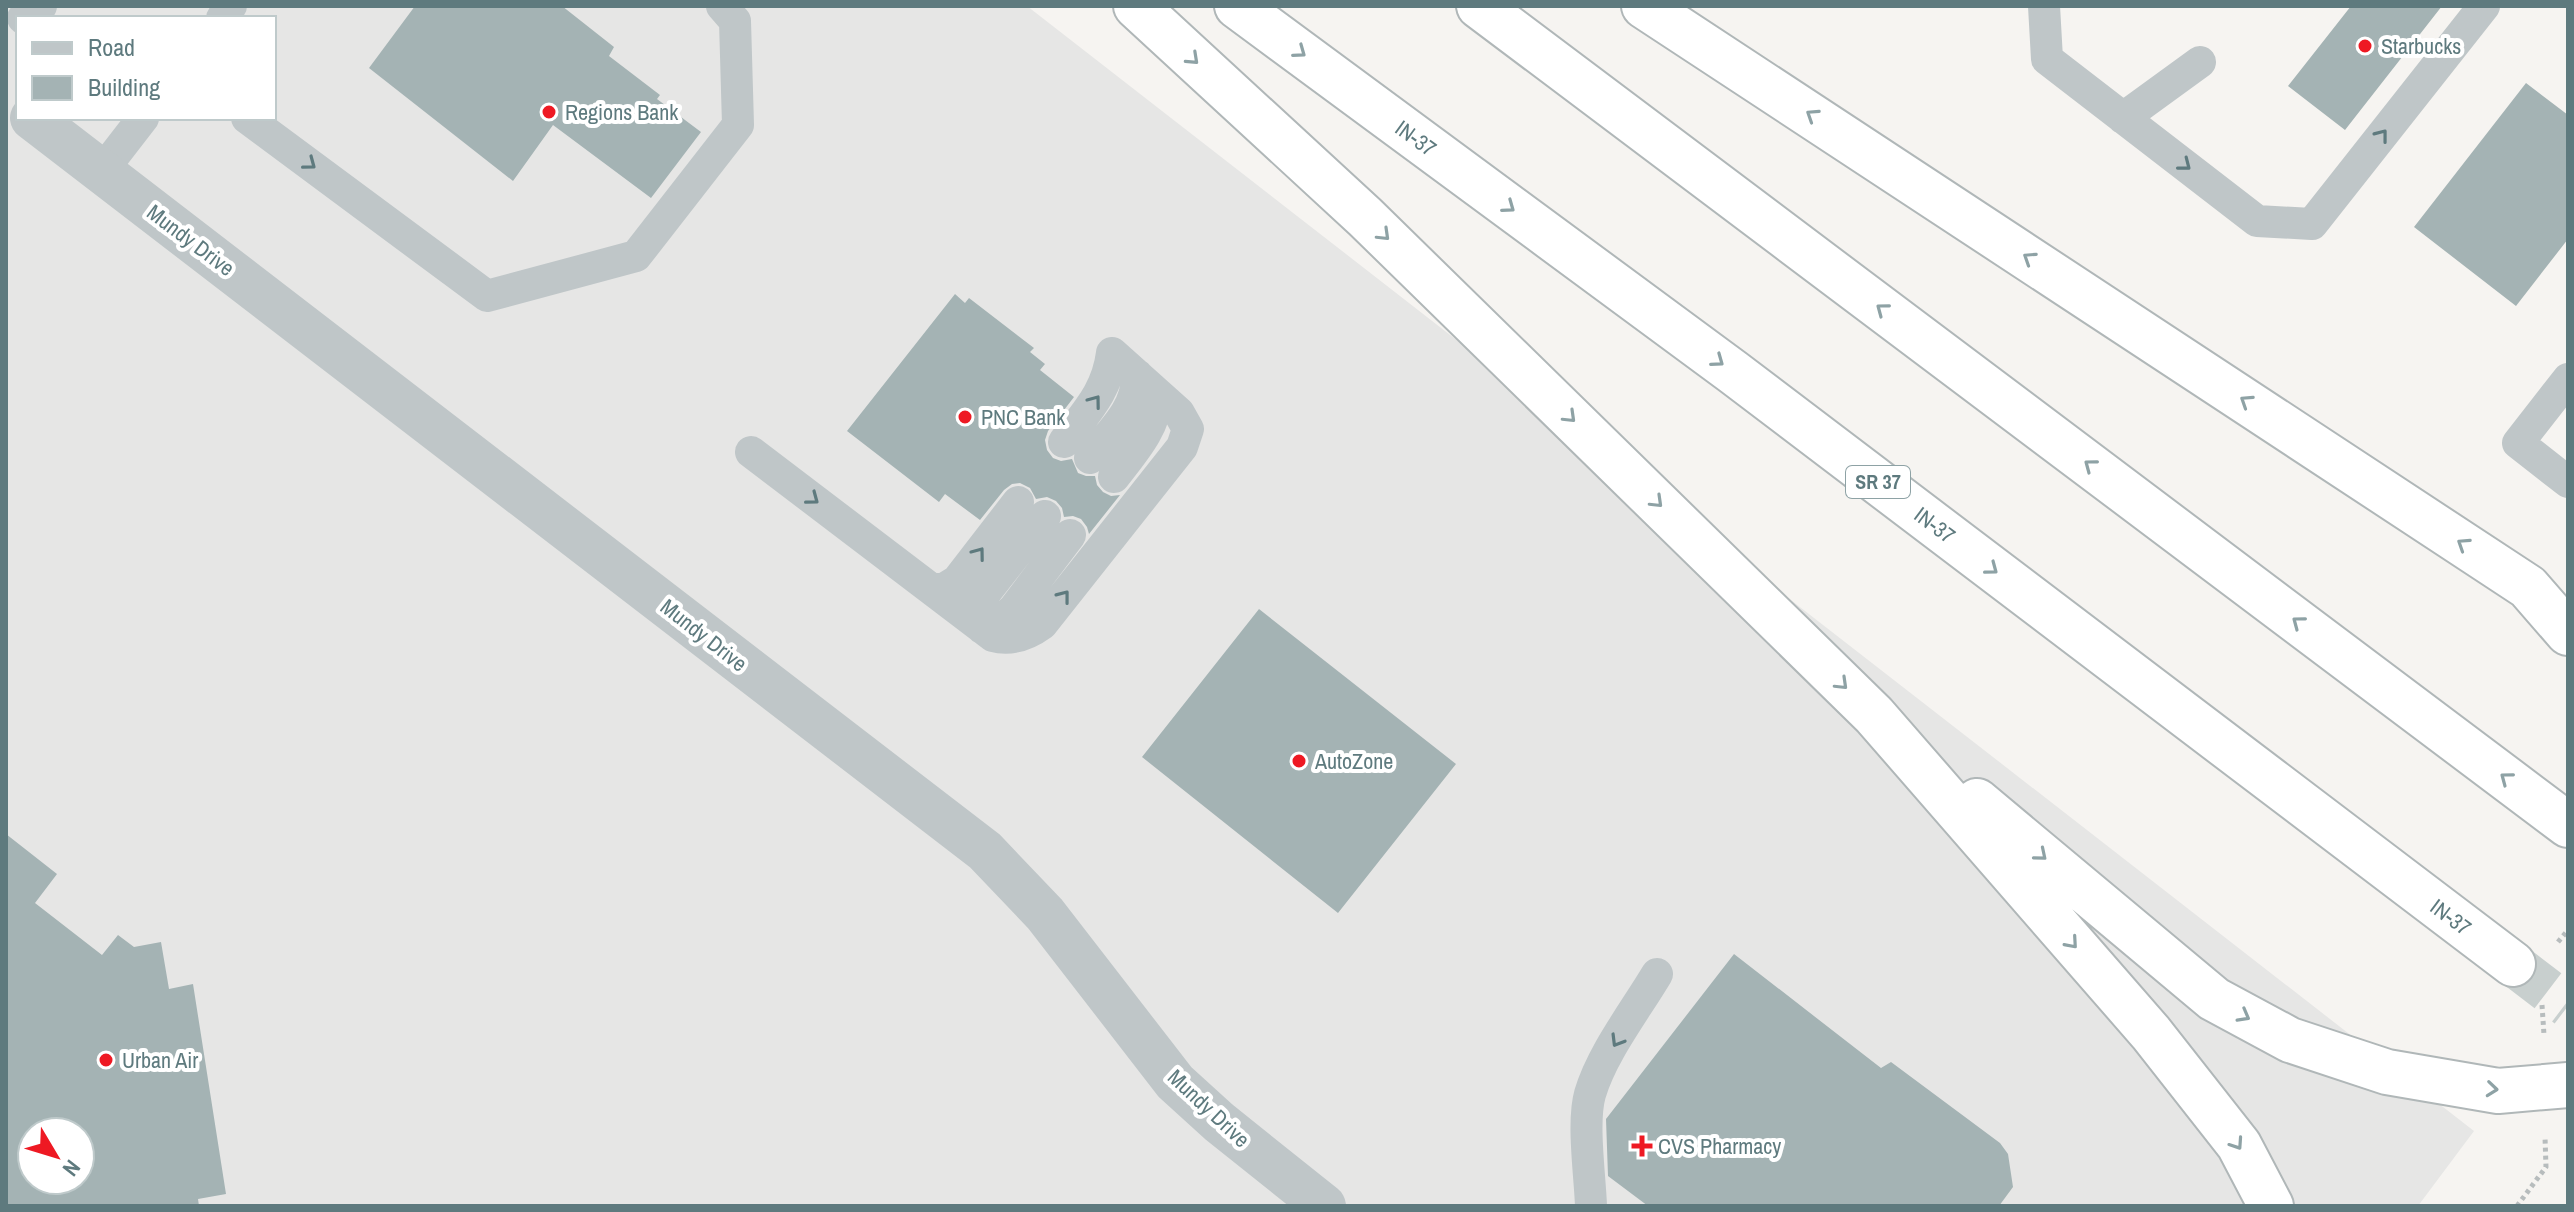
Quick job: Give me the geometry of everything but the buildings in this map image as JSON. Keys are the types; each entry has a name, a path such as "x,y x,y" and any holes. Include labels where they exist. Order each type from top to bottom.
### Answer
{"highway":[{"path":"1136,6 1365,217 1874,715 2214,999 2290,1040 2387,1072 2498,1091 2568,1085"},
{"name":"IN-37","path":"1237,6 1733,372 2513,964"},
{"path":"1479,6 2568,825"},
{"path":"1644,6 2548,592 2568,633"},
{"path":"1874,715 2151,1033 2239,1145 2271,1206"}],"street":[{"name":"Mundy Drive","path":"35,120 985,851 1045,914 1175,1082 1219,1122 1324,1206"}],"lane":[{"path":"250,120 487,296 636,256 738,125 735,21 722,6"},
{"path":"2044,6 2047,59 2257,221 2312,224 2484,6"},
{"path":"2123,118 2200,62"},
{"path":"102,171 141,120"},
{"path":"751,452 993,636 1018,638 1042,624 1182,447 1188,429 1179,413 1148,385 1112,353 1089,459 1134,403 1137,389 1148,385"},
{"path":"2568,379 2518,443 2568,482"},
{"path":"943,598 944,589 1044,518 1014,609 1000,622 982,628"},
{"path":"1591,1206 1587,1111 1590,1095 1602,1066 1657,974"}],"path":[{"path":"2517,1206 2546,1167"}],"shaded area":[{"path":"6,6 1027,6 2474,1131 2418,1206 6,1206"}],"tunnel":[{"path":"2513,964 2568,1006"}],"place":[{"name":"Starbucks","path":"2365,46"},
{"name":"Regions Bank","path":"549,112"},
{"name":"PNC Bank","path":"965,417"},
{"name":"AutoZone","path":"1299,761"},
{"name":"Urban Air","path":"106,1060"},
{"name":"CVS Pharmacy","path":"1642,1146"}]}
